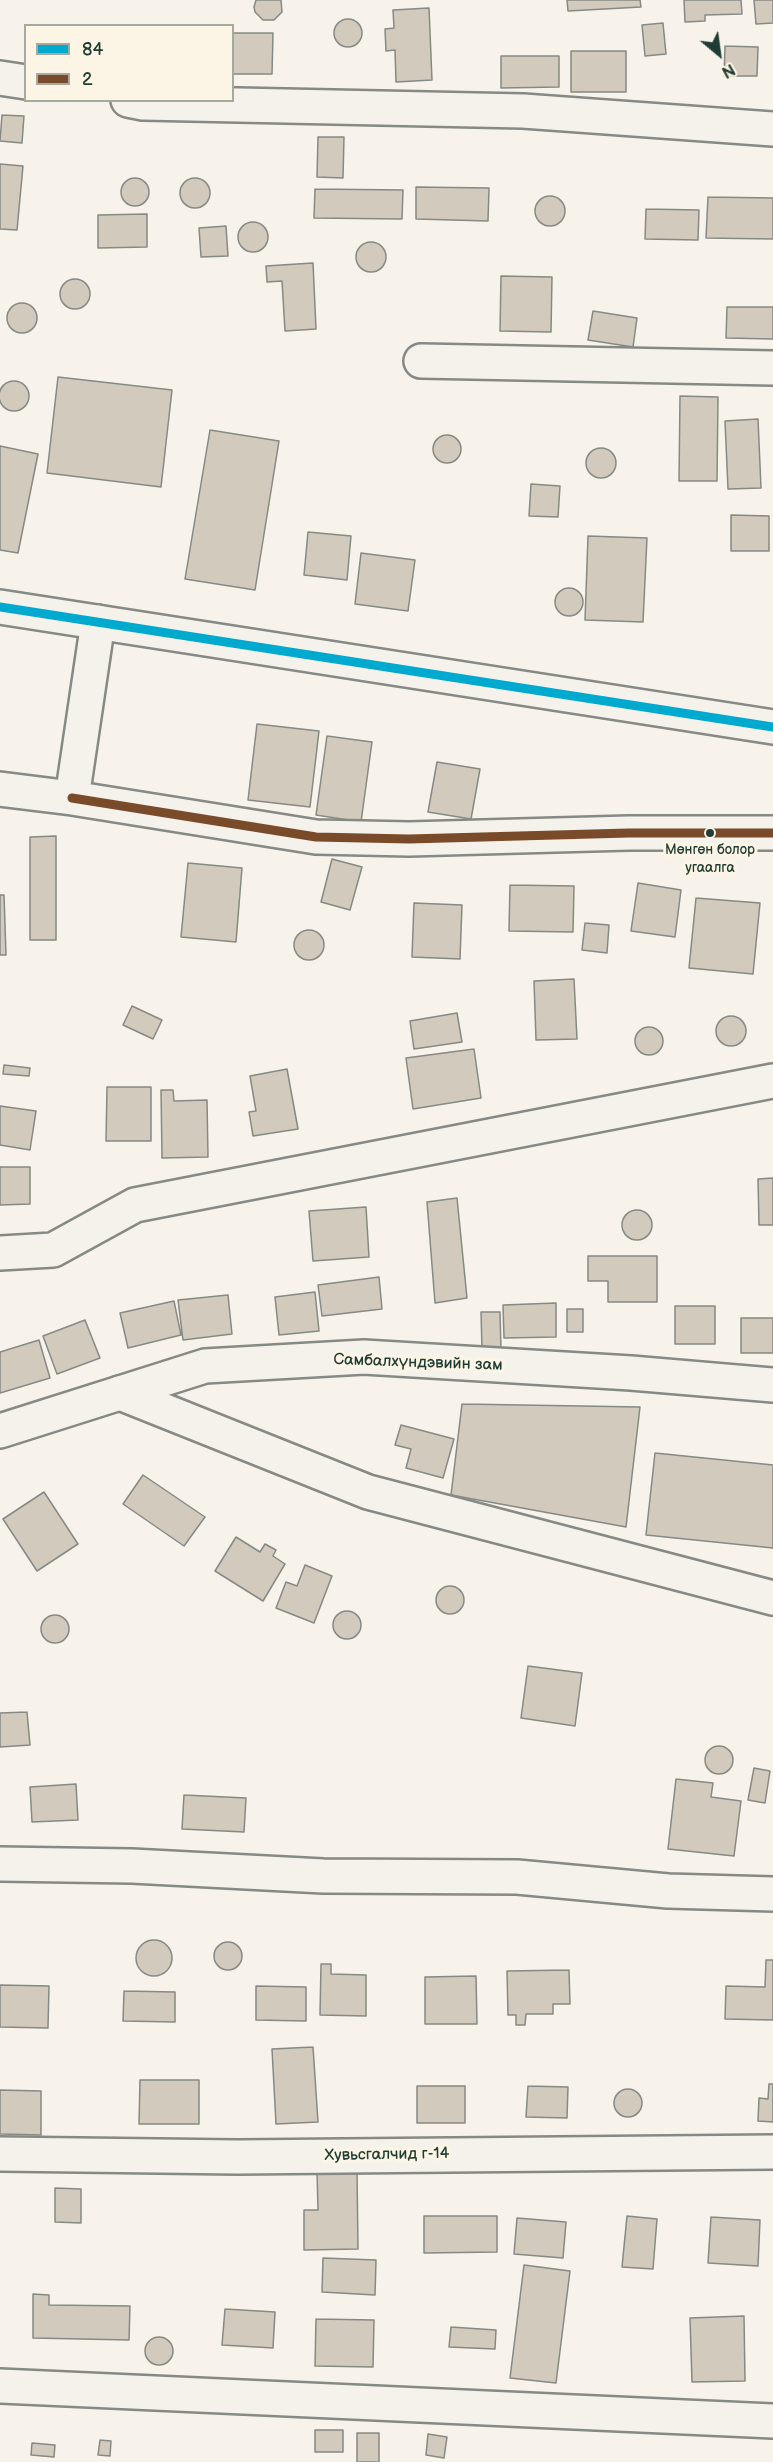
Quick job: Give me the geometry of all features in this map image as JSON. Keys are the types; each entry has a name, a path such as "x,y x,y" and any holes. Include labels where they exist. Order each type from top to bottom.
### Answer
{"street":[{"path":"0,78 24,82"},
{"path":"138,102 523,111 773,129"},
{"path":"422,361 773,368"},
{"path":"0,607 773,727"},
{"path":"72,798 98,622"},
{"path":"0,789 72,798 316,837 409,839 629,833 773,833"},
{"path":"0,1253 53,1250 135,1205 773,1081"},
{"name":"Самбалхүндэвийн зам","path":"0,1431 205,1366 364,1357 631,1373 773,1385"},
{"path":"120,1393 368,1492 773,1598"},
{"path":"0,1864 132,1866 323,1876 517,1878 668,1892 773,1894"},
{"name":"Хувьсгалчид г-14","path":"0,2154 237,2157 773,2152"},
{"path":"0,2386 773,2421"}],"building":[{"path":"256,0 281,0 282,12 274,20 263,20 255,12"},
{"path":"567,0 640,0 641,7 568,11"},
{"path":"684,0 741,0 742,14 705,15 705,21 685,22"},
{"path":"754,0 773,0 773,23 756,24"},
{"path":"429,8 432,80 396,82 395,50 386,51 385,29 394,28 393,10"},
{"path":"348,19 358,23 362,33 358,43 348,47 338,43 334,33 338,23"},
{"path":"663,23 666,54 645,56 642,25"},
{"path":"234,33 273,33 272,74 234,74"},
{"path":"725,46 758,47 757,76 724,76"},
{"path":"571,51 626,51 626,92 571,92"},
{"path":"501,56 559,56 559,87 501,88"},
{"path":"2,115 24,116 22,143 0,141"},
{"path":"318,137 344,137 343,178 317,177"},
{"path":"0,164 23,166 17,230 0,229"},
{"path":"135,178 145,182 149,192 145,202 135,206 125,202 121,192 125,182"},
{"path":"195,178 206,182 210,193 206,204 195,208 184,204 180,193 184,182"},
{"path":"416,187 489,188 488,221 416,219"},
{"path":"315,189 403,190 402,219 314,218"},
{"path":"550,196 561,200 565,211 561,222 550,226 539,222 535,211 539,200"},
{"path":"708,197 773,198 773,239 706,238"},
{"path":"646,209 699,210 698,240 645,239"},
{"path":"147,214 147,247 98,248 98,215"},
{"path":"253,222 264,226 268,237 264,248 253,252 242,248 238,237 242,226"},
{"path":"226,226 228,256 201,257 199,228"},
{"path":"371,242 382,246 386,257 382,268 371,272 360,268 356,257 360,246"},
{"path":"313,263 316,329 285,331 282,281 267,282 266,266"},
{"path":"501,276 552,277 551,332 500,331"},
{"path":"75,279 86,283 90,294 86,305 75,309 64,305 60,294 64,283"},
{"path":"22,303 33,307 37,318 33,329 22,333 11,329 7,318 11,307"},
{"path":"727,307 773,307 773,339 726,338"},
{"path":"593,311 637,318 633,347 588,340"},
{"path":"58,377 172,390 161,487 47,473"},
{"path":"14,381 20,382 28,390 28,402 20,410 14,411 8,410 0,402 -1,396 0,390 8,382"},
{"path":"680,396 718,397 717,481 679,481"},
{"path":"758,419 761,488 728,489 725,421"},
{"path":"210,430 279,441 255,590 185,579"},
{"path":"447,435 457,439 461,449 457,459 447,463 437,459 433,449 437,439"},
{"path":"0,446 38,454 18,553 0,550"},
{"path":"601,448 612,452 616,463 612,474 601,478 590,474 586,463 590,452"},
{"path":"531,484 560,486 558,517 529,516"},
{"path":"731,515 769,516 769,551 731,551"},
{"path":"308,532 351,536 347,580 304,575"},
{"path":"588,536 647,538 643,622 585,620"},
{"path":"361,553 415,560 408,611 355,604"},
{"path":"569,588 579,592 583,602 579,612 569,616 559,612 555,602 559,592"},
{"path":"257,724 319,731 310,807 248,800"},
{"path":"327,736 372,742 361,822 316,815"},
{"path":"437,762 480,769 471,819 428,812"},
{"path":"56,836 56,940 30,940 30,837"},
{"path":"332,859 362,867 350,910 321,902"},
{"path":"188,863 242,868 236,942 181,937"},
{"path":"638,883 681,890 675,937 631,931"},
{"path":"510,885 574,886 573,932 509,931"},
{"path":"0,895 4,895 6,955 0,955"},
{"path":"696,898 760,903 753,974 689,968"},
{"path":"414,903 462,905 460,959 412,957"},
{"path":"585,923 609,925 607,953 582,950"},
{"path":"309,930 320,934 324,945 320,956 309,960 298,956 294,945 298,934"},
{"path":"574,979 577,1039 536,1040 534,981"},
{"path":"132,1006 162,1020 153,1039 123,1025"},
{"path":"457,1013 462,1042 414,1049 410,1021"},
{"path":"731,1016 742,1020 746,1031 742,1042 731,1046 720,1042 716,1031 720,1020"},
{"path":"649,1027 659,1031 663,1041 659,1051 649,1055 639,1051 635,1041 639,1031"},
{"path":"474,1049 481,1098 413,1109 406,1058"},
{"path":"4,1065 30,1068 29,1076 3,1074"},
{"path":"287,1069 298,1129 253,1136 249,1112 256,1111 250,1076"},
{"path":"107,1087 151,1087 151,1141 106,1141"},
{"path":"161,1090 173,1090 174,1101 207,1100 208,1157 162,1158"},
{"path":"0,1106 36,1111 30,1150 0,1145"},
{"path":"0,1167 30,1167 30,1204 0,1205"},
{"path":"773,1178 773,1225 759,1225 758,1179"},
{"path":"457,1198 467,1298 435,1303 427,1202"},
{"path":"366,1207 369,1257 313,1261 309,1211"},
{"path":"637,1210 648,1214 652,1225 648,1236 637,1240 626,1236 622,1225 626,1214"},
{"path":"588,1256 657,1256 657,1302 608,1302 608,1281 588,1281"},
{"path":"379,1277 382,1309 322,1316 318,1285"},
{"path":"315,1292 319,1331 279,1335 275,1297"},
{"path":"228,1295 232,1334 183,1340 178,1300"},
{"path":"174,1301 181,1335 128,1348 120,1313"},
{"path":"556,1303 556,1337 504,1338 503,1305"},
{"path":"675,1306 715,1306 715,1344 675,1344"},
{"path":"567,1309 583,1309 583,1332 567,1332"},
{"path":"481,1312 500,1312 501,1350 482,1350"},
{"path":"741,1318 773,1318 773,1353 741,1353"},
{"path":"85,1320 100,1358 57,1374 43,1336"},
{"path":"39,1340 50,1378 0,1393 0,1352"},
{"path":"462,1404 640,1407 626,1527 451,1495"},
{"path":"401,1425 454,1439 443,1478 406,1468 411,1449 395,1445"},
{"path":"655,1453 773,1465 773,1548 646,1535"},
{"path":"143,1475 205,1517 184,1546 123,1504"},
{"path":"44,1492 78,1544 37,1571 3,1519"},
{"path":"236,1537 260,1552 265,1544 276,1550 273,1556 285,1564 263,1601 215,1571"},
{"path":"305,1565 332,1576 314,1623 276,1608 286,1582 297,1586"},
{"path":"450,1586 460,1590 464,1600 460,1610 450,1614 440,1610 436,1600 440,1590"},
{"path":"347,1611 357,1615 361,1625 357,1635 347,1639 337,1635 333,1625 337,1615"},
{"path":"55,1615 65,1619 69,1629 65,1639 55,1643 45,1639 41,1629 45,1619"},
{"path":"528,1666 582,1673 575,1726 521,1718"},
{"path":"27,1712 30,1745 0,1747 0,1713"},
{"path":"719,1746 729,1750 733,1760 729,1770 719,1774 709,1770 705,1760 709,1750"},
{"path":"754,1768 770,1771 765,1803 748,1800"},
{"path":"676,1779 713,1783 711,1797 741,1801 734,1856 668,1849"},
{"path":"76,1784 78,1820 32,1822 30,1787"},
{"path":"184,1795 246,1798 244,1832 182,1829"},
{"path":"154,1940 167,1945 172,1958 167,1971 154,1976 141,1971 136,1958 141,1945"},
{"path":"228,1942 238,1946 242,1956 238,1966 228,1970 218,1966 214,1956 218,1946"},
{"path":"766,1960 773,1960 773,2020 725,2019 726,1986 765,1987"},
{"path":"321,1964 331,1964 331,1974 366,1975 366,2016 320,2015"},
{"path":"569,1970 570,2004 553,2004 553,2014 526,2014 525,2025 516,2025 516,2015 508,2015 507,1971"},
{"path":"476,1976 477,2024 425,2024 425,1977"},
{"path":"0,1985 49,1986 48,2028 0,2027"},
{"path":"256,1986 306,1987 306,2021 256,2020"},
{"path":"124,1991 175,1992 175,2022 123,2021"},
{"path":"313,2047 318,2122 276,2124 272,2049"},
{"path":"140,2080 199,2080 199,2124 139,2124"},
{"path":"769,2084 773,2084 773,2122 758,2121 759,2098 768,2099"},
{"path":"417,2086 465,2086 465,2123 417,2123"},
{"path":"528,2086 568,2087 567,2118 526,2117"},
{"path":"628,2089 638,2093 642,2103 638,2113 628,2117 618,2113 614,2103 618,2093"},
{"path":"0,2090 41,2091 41,2135 0,2134"},
{"path":"357,2170 358,2249 304,2250 304,2210 318,2210 317,2171"},
{"path":"55,2188 81,2189 81,2223 55,2222"},
{"path":"424,2216 497,2216 497,2252 424,2253"},
{"path":"627,2216 657,2219 653,2269 622,2267"},
{"path":"711,2217 760,2220 758,2266 708,2263"},
{"path":"517,2218 566,2222 563,2258 514,2254"},
{"path":"323,2258 376,2260 375,2295 322,2292"},
{"path":"524,2265 570,2271 556,2383 510,2378"},
{"path":"33,2294 49,2295 49,2305 130,2306 129,2340 33,2338"},
{"path":"225,2309 275,2312 273,2348 222,2345"},
{"path":"744,2316 745,2381 692,2382 690,2318"},
{"path":"316,2319 374,2320 373,2367 315,2366"},
{"path":"451,2327 496,2330 495,2349 449,2347"},
{"path":"159,2337 169,2341 173,2351 169,2361 159,2365 149,2361 145,2351 149,2341"},
{"path":"315,2430 343,2430 343,2452 315,2452"},
{"path":"357,2433 379,2433 379,2462 357,2462"},
{"path":"428,2434 447,2437 444,2458 426,2455"},
{"path":"100,2440 111,2441 110,2456 98,2455"},
{"path":"32,2443 55,2445 54,2457 31,2455"}],"transit line":[{"name":"84","path":"0,607 773,727"},
{"name":"2","path":"72,798 316,837 409,839 629,833 773,833"}],"place":[{"name":"Мөнгөн болор угаалга","path":"710,833"}]}
